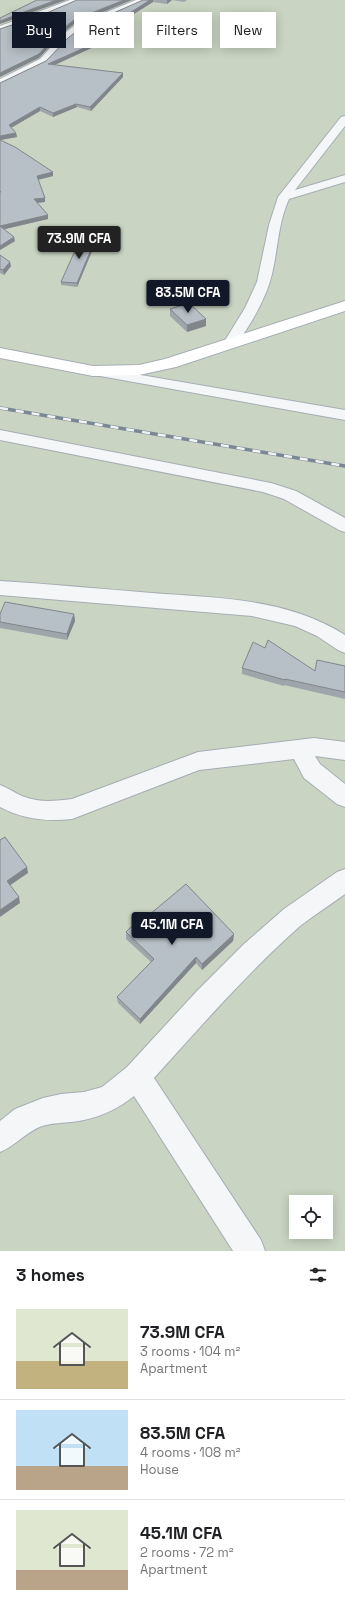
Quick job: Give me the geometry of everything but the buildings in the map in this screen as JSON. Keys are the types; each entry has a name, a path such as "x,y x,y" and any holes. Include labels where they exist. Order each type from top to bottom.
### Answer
{"street":[{"path":"0,29 39,17 78,0"},
{"path":"0,83 42,61 64,38 78,27 143,0"},
{"path":"231,342 260,292 266,274 274,224 284,197 340,131 345,119"},
{"path":"284,197 345,178"},
{"path":"93,371 121,371 152,368 345,306"},
{"path":"0,353 93,371 345,415"},
{"path":"0,435 265,488 290,495 345,526"},
{"path":"0,588 254,609 299,619 333,635 345,644"},
{"path":"0,795 8,801 27,809 41,812 67,810 198,761 314,748 345,751"},
{"path":"300,750 312,770 345,797"},
{"path":"0,1138 25,1119 43,1112 61,1108 84,1106 109,1098 137,1077 206,1000 253,953 293,917 345,880"},
{"path":"137,1077 250,1251"}],"green space":[{"path":"0,0 345,0 345,1251 0,1251"}],"railway":[{"path":"0,408 345,466"}]}
